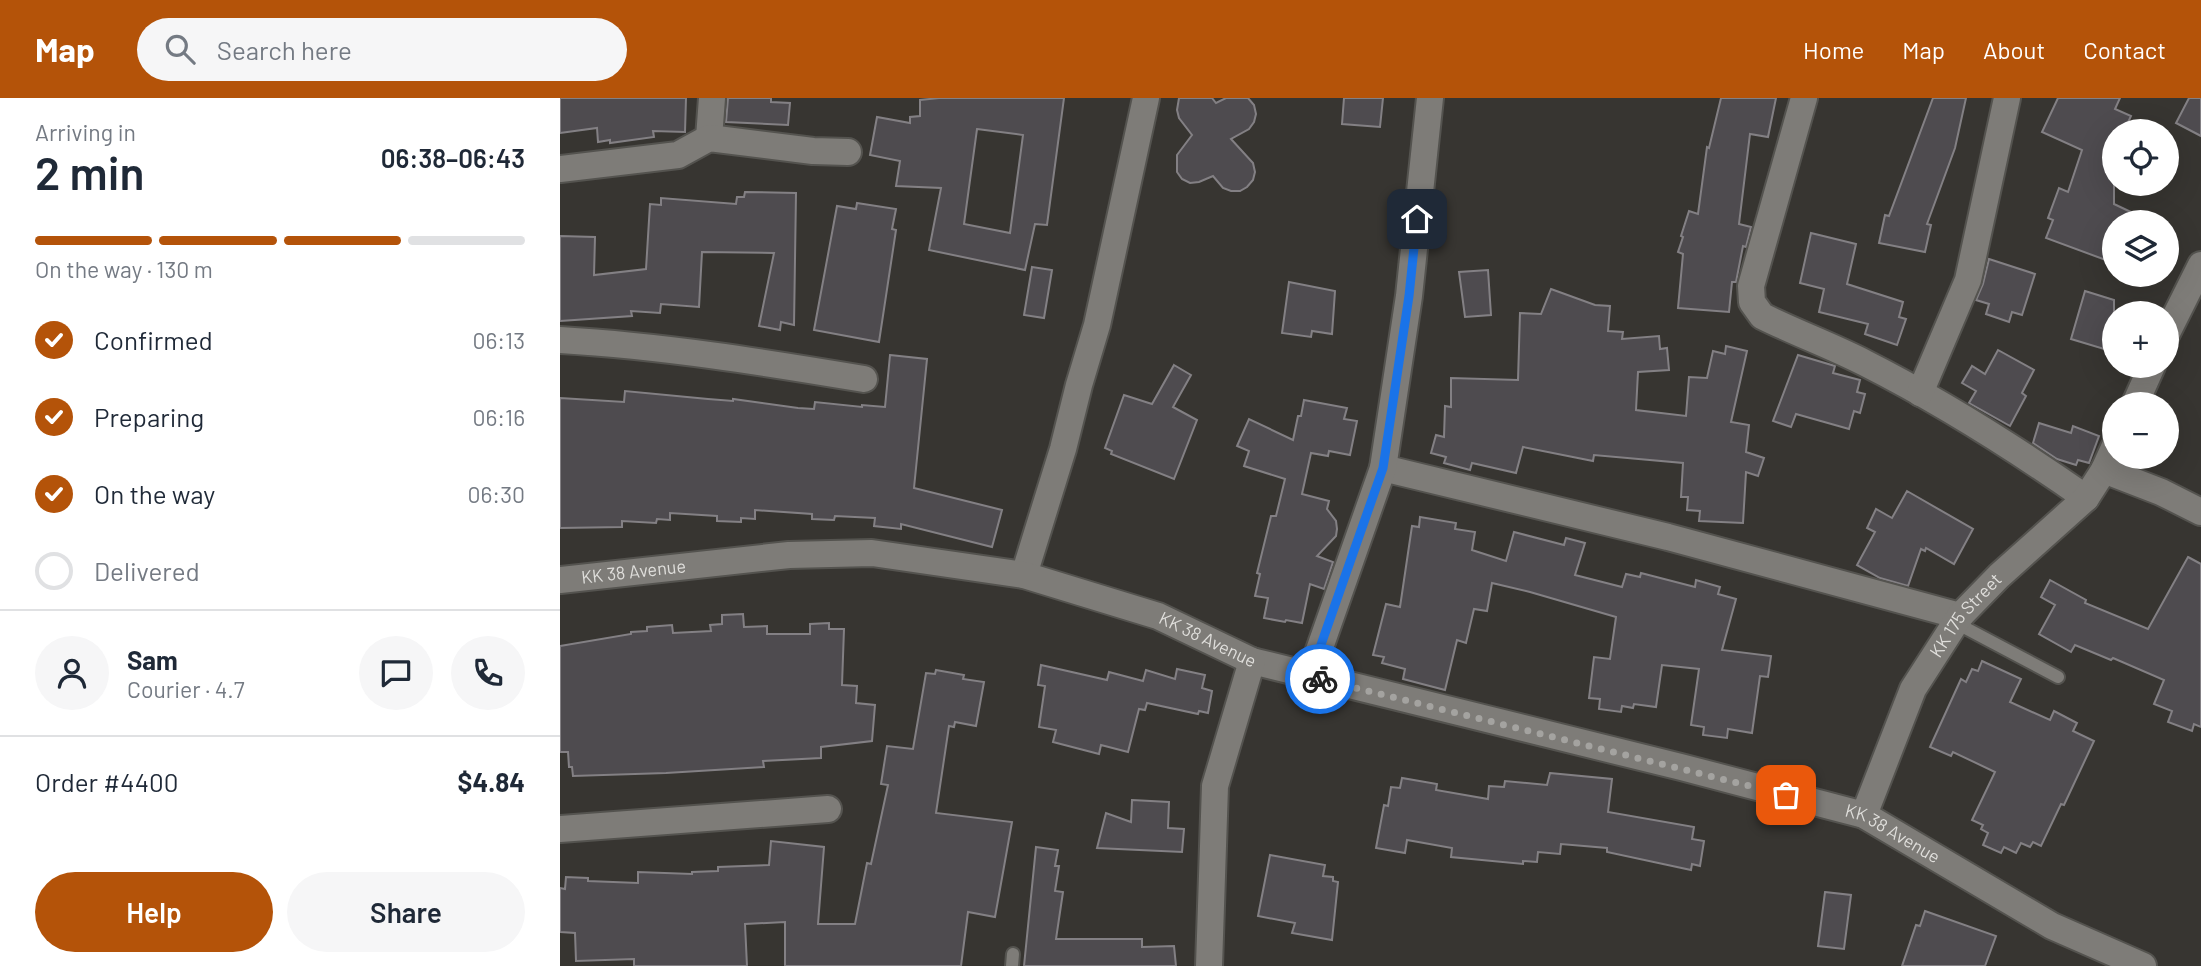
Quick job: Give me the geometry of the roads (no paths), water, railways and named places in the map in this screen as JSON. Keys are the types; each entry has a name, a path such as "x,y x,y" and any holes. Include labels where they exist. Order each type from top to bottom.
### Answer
{"street":[{"path":"709,138 712,98"},
{"path":"1024,575 1063,449 1097,325 1146,98"},
{"path":"1310,676 1383,468 1409,296 1430,98"},
{"path":"1804,98 1751,286 1752,302 1762,316 1864,362 1920,393 2052,474 2086,498"},
{"path":"1920,393 1968,280 2007,98"},
{"path":"560,169 678,155 709,138 813,151 848,152"},
{"path":"2179,309 2201,265"},
{"path":"560,340 623,344 738,358 864,379"},
{"path":"1383,468 1668,537 1958,620"},
{"name":"KK 175 Street","path":"1864,815 1913,690 1958,620 1999,576 2086,498 2103,469"},
{"path":"2125,469 2161,492 2201,512"},
{"name":"KK 38 Avenue","path":"560,580 789,555 872,553 1024,575 1158,616 1252,661 1864,815 2052,926 2143,966"},
{"path":"1209,966 1215,786 1252,661"},
{"path":"560,829 828,809"}],"lane":[{"path":"1958,620 2058,677"}]}
